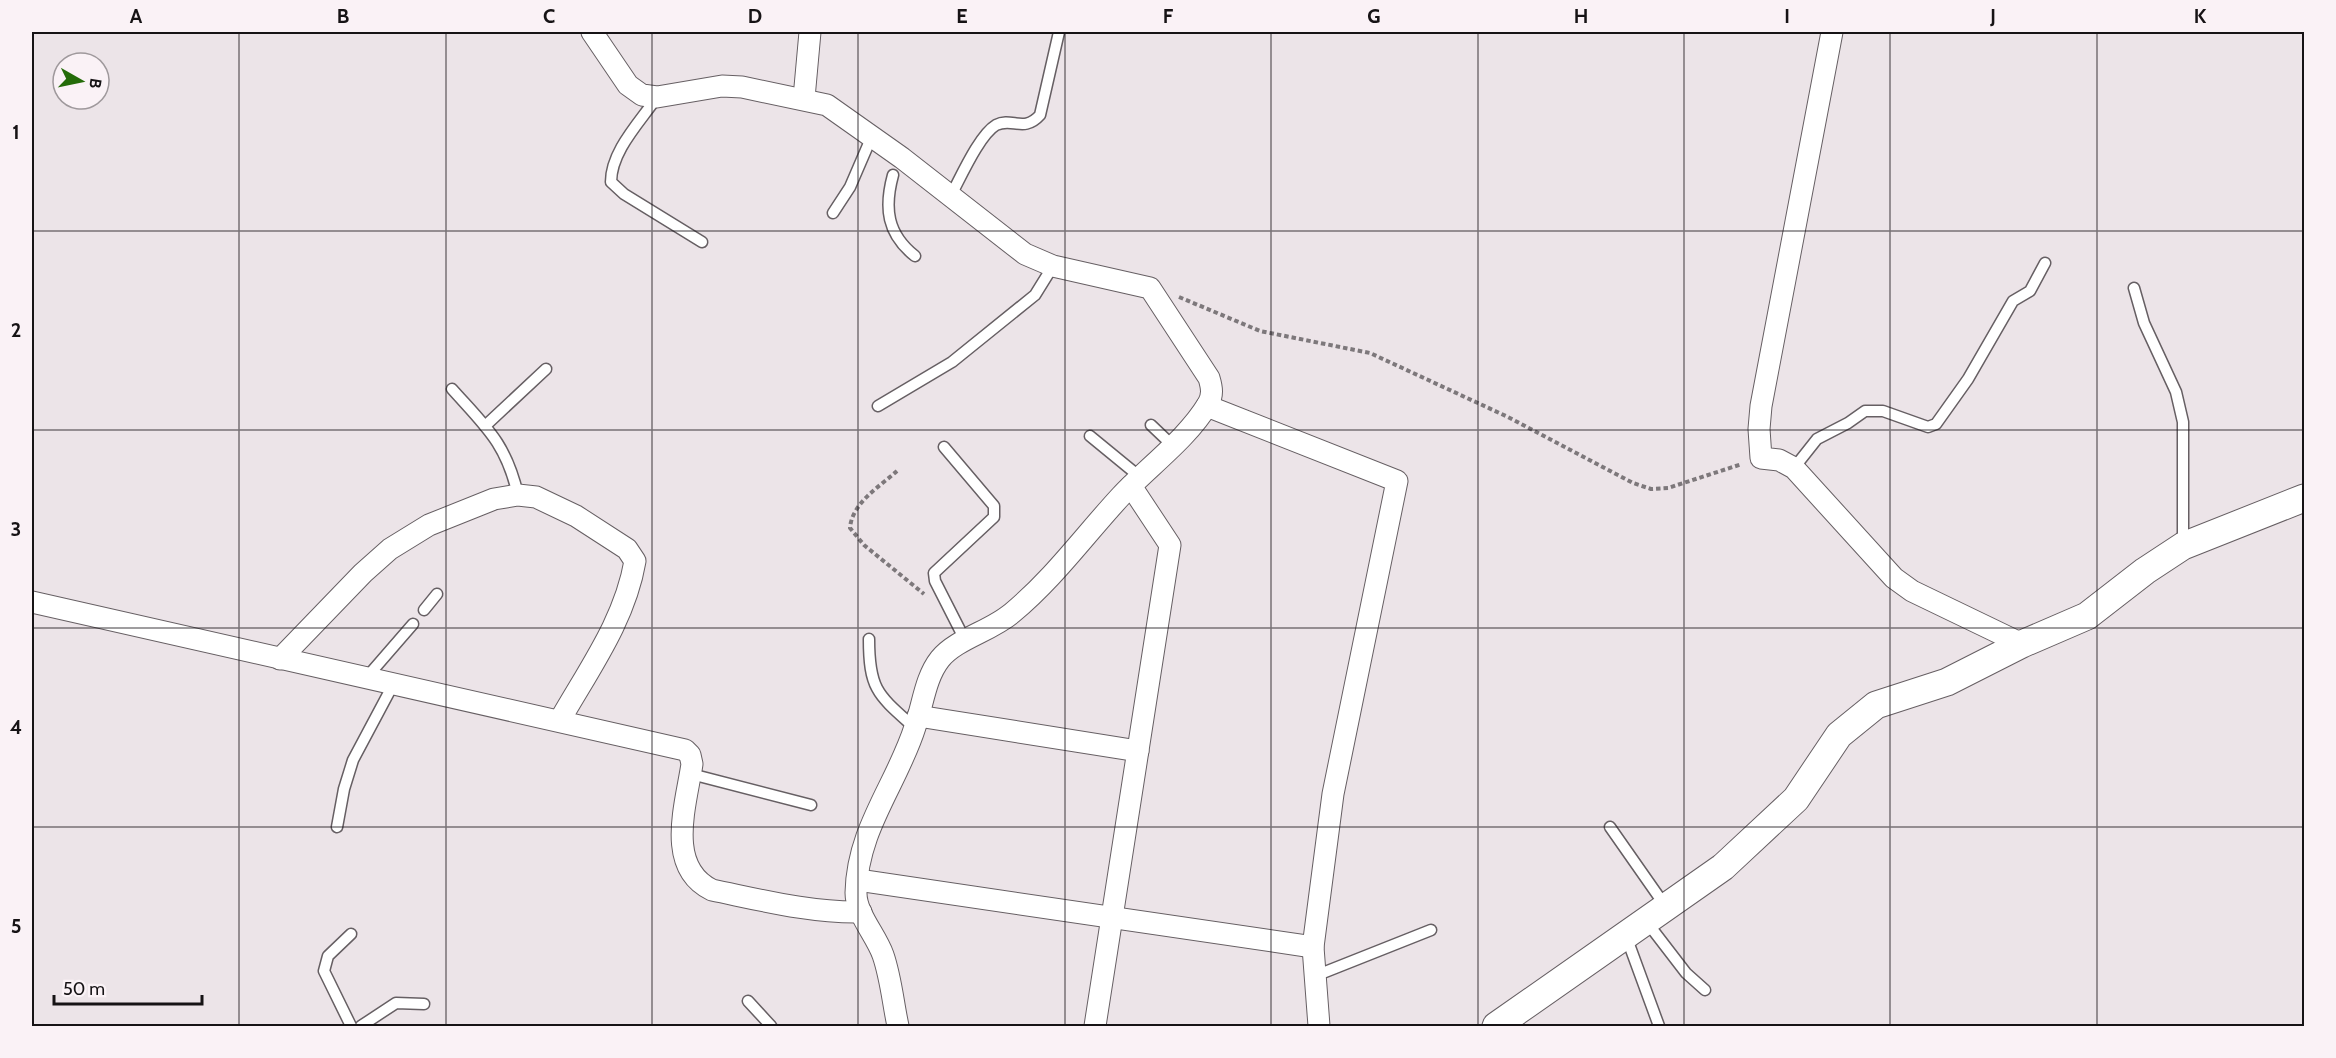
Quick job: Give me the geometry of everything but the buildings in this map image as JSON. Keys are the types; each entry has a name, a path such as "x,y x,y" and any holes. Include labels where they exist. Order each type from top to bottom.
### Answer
{"street":[{"path":"592,32 628,85 642,95 657,97 722,86 742,87 804,98 827,105 872,136 898,165 950,197 1025,254 1053,266 1150,288 1209,378 1212,397 1207,406 1136,481 1053,576 990,629 965,640 939,661 925,691 917,722 873,815 864,845 856,894 861,912 883,955 898,1026"},
{"path":"804,98 810,32"},
{"path":"1832,32 1761,405 1759,429 1761,458 1779,460 1794,468 1894,578 1912,591 2022,644"},
{"path":"1207,406 1397,481 1333,794 1313,947 1319,1026"},
{"path":"1095,1026 1170,545 1136,481"},
{"path":"280,659 363,573 390,549 429,525 494,499 518,495 536,497 576,516 627,549 635,561 631,584 621,615 560,720"},
{"path":"1496,1026 1723,867 1796,799 1839,735 1876,705 1947,682 2022,644 2087,616 2145,571 2183,546 2301,500"},
{"path":"32,602 560,720 684,750 690,755 691,774 682,837 682,857 699,883 712,890 800,908 836,913 861,912"},
{"path":"917,722 1138,751"},
{"path":"858,880 1313,947"}],"lane":[{"path":"950,197 982,140 995,126 1003,123 1025,125 1040,115 1059,32"},
{"path":"657,97 616,158 611,170 611,182 624,194 702,242"},
{"path":"833,213 850,187 872,136"},
{"path":"898,165 889,198 894,235 915,256"},
{"path":"1794,468 1818,438 1848,423 1865,411 1883,411 1928,427 1936,424 1980,358 2013,301 2030,291 2045,263"},
{"path":"878,406 952,362 1035,295 1053,266"},
{"path":"2134,288 2144,323 2176,392 2183,422 2183,546"},
{"path":"485,426 546,369"},
{"path":"452,389 497,440 511,465 518,495"},
{"path":"1151,425 1172,445"},
{"path":"1090,436 1136,481"},
{"path":"944,447 994,507 994,517 934,573 935,581 965,640"},
{"path":"424,610 437,594"},
{"path":"367,677 413,624"},
{"path":"869,639 869,669 875,688 917,722"},
{"path":"337,827 344,789 353,760 394,683"},
{"path":"691,774 812,805"},
{"path":"1610,827 1646,921 1659,1026"},
{"path":"1646,921 1686,973 1705,990"},
{"path":"1315,976 1431,930"},
{"path":"351,934 328,956 324,971 351,1026"},
{"path":"748,1001 771,1026"},
{"path":"360,1026 396,1003 424,1004"}],"path":[{"path":"1150,288 1190,301 1260,331 1370,353 1508,417 1633,483 1651,489 1668,488 1761,458"},
{"path":"897,471 860,505 851,516 850,528 864,545 953,617"}]}
